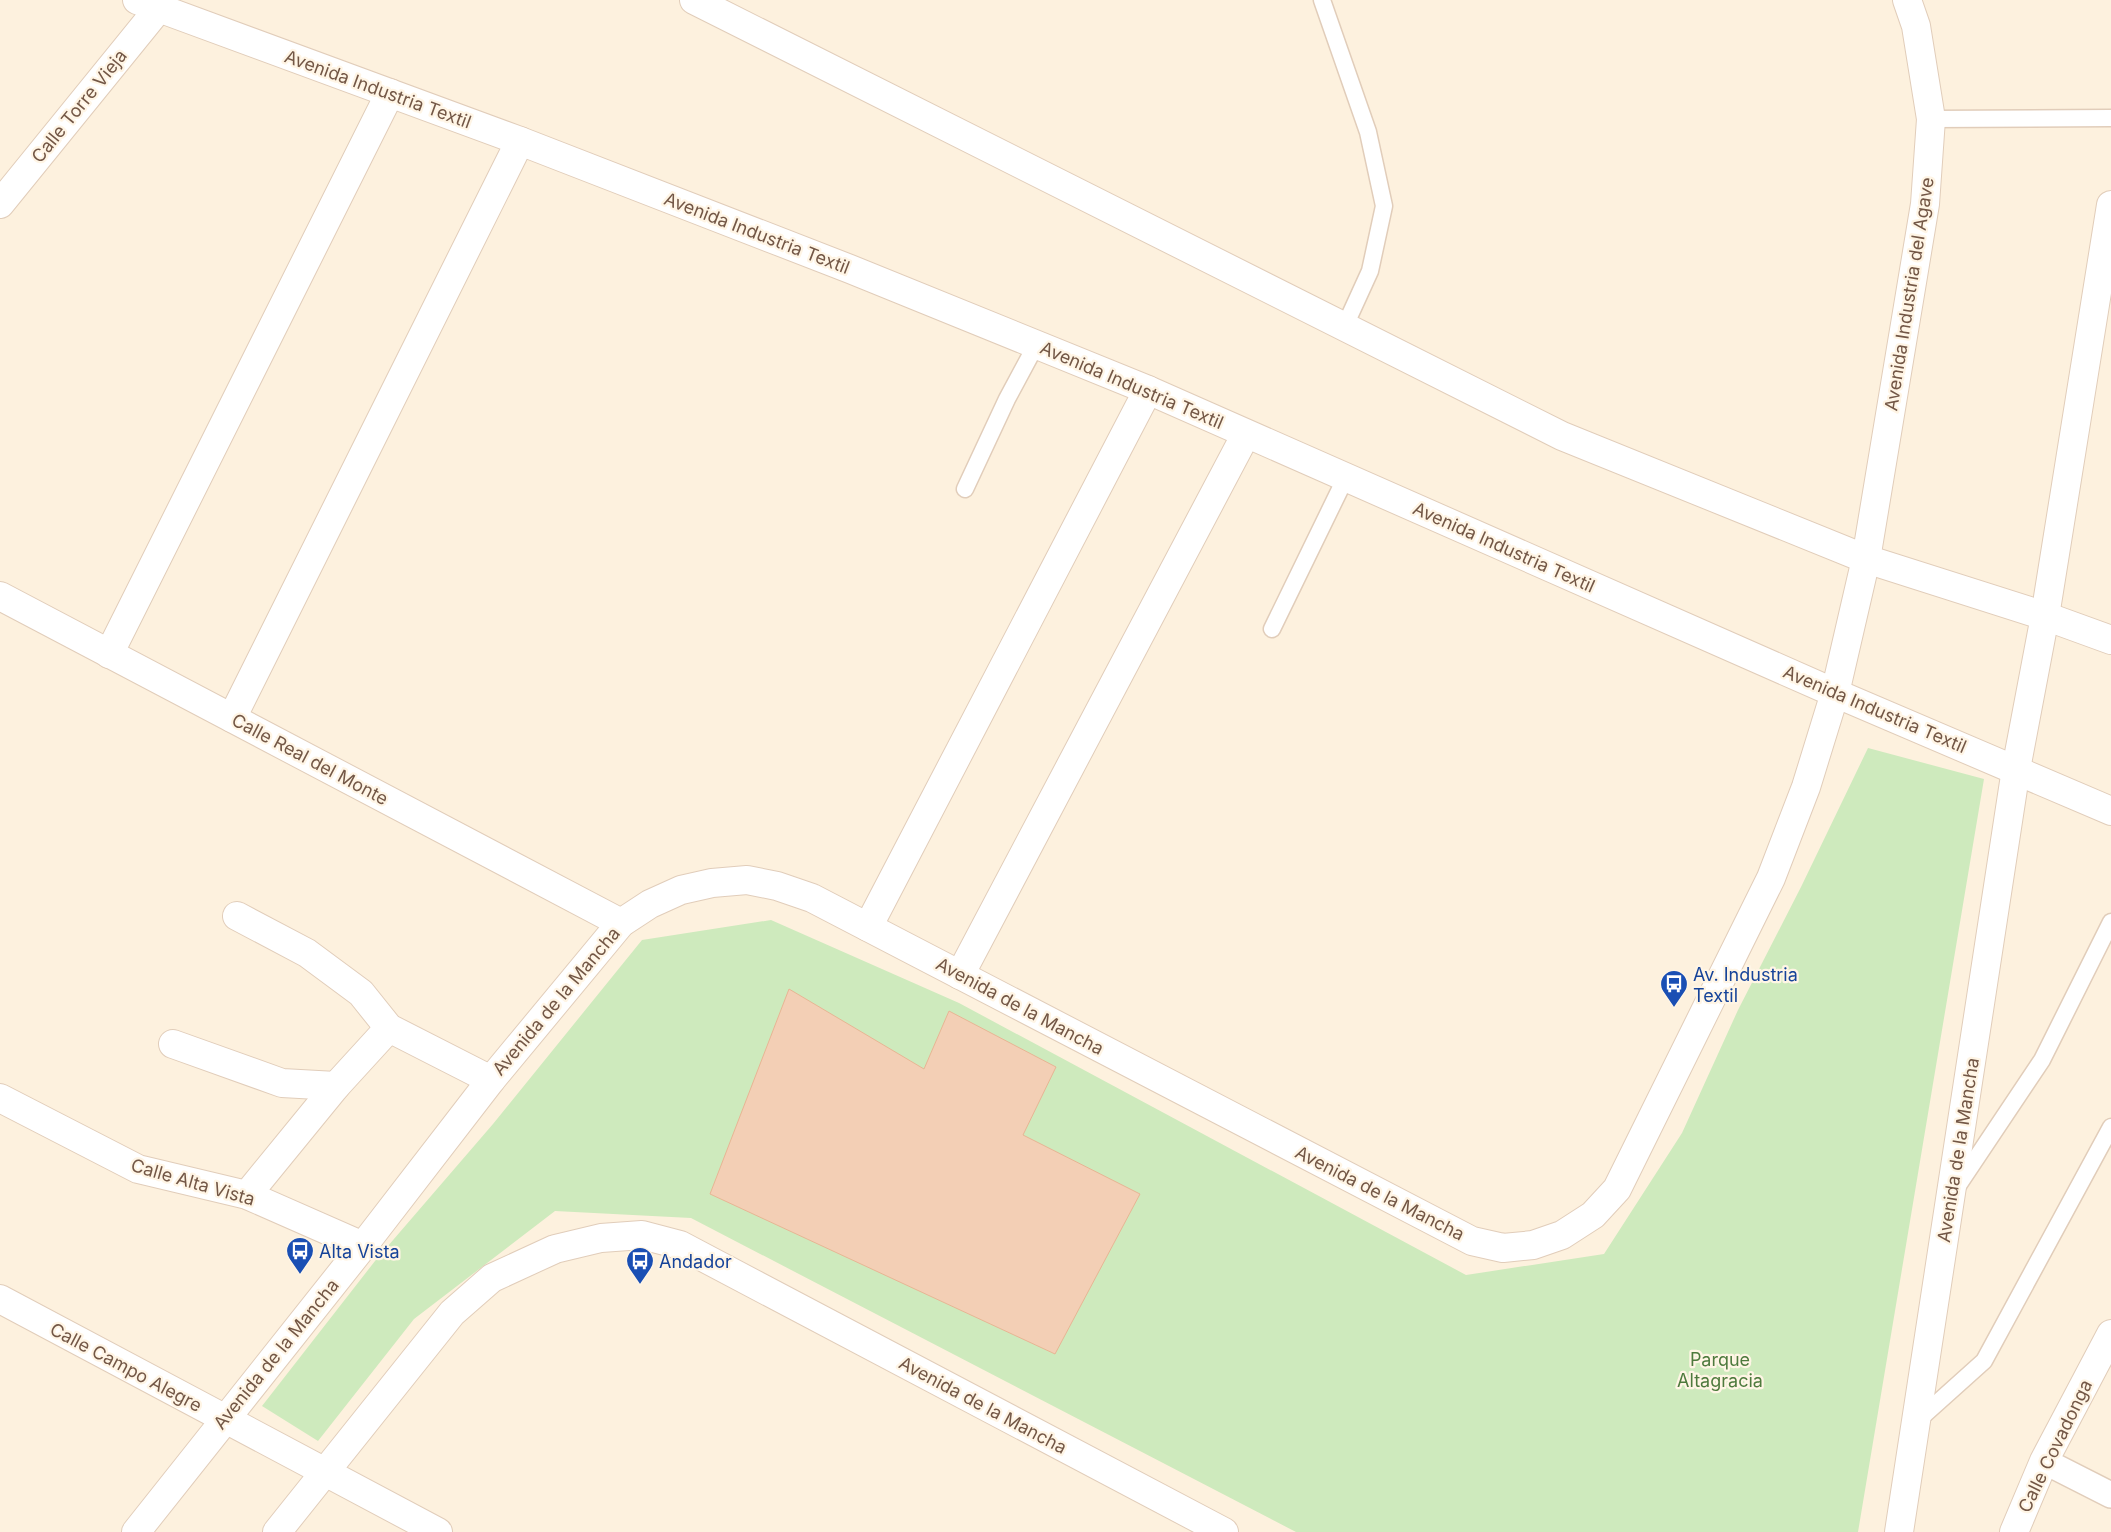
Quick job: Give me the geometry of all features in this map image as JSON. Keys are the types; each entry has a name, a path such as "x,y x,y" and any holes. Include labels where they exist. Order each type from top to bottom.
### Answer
{"street":[{"path":"694,0 1562,436 1866,559 2045,616 2111,640"},
{"name":"Avenida Industria del Agave","path":"1835,693 1866,559 1926,204 1931,119 1916,26 1906,0"},
{"name":"Avenida Industria Textil","path":"148,4 520,141 850,269 1148,390 1835,693 2111,811"},
{"name":"Calle Torre Vieja","path":"0,204 148,4"},
{"path":"109,654 390,94"},
{"path":"232,718 520,141"},
{"path":"2045,616 2111,205"},
{"path":"868,927 1148,390"},
{"path":"960,975 1246,434"},
{"name":"Calle Real del Monte","path":"0,596 621,923"},
{"name":"Avenida de la Mancha","path":"1899,1532 2016,769 2045,616"},
{"name":"Avenida de la Mancha","path":"136,1532 363,1246 491,1080 621,923 650,904 681,890 712,883 746,880 778,886 812,898 1472,1241 1503,1248 1533,1245 1562,1234 1593,1215 1617,1189 1771,878 1806,787 1835,693"},
{"path":"237,916 307,953 361,993 389,1028 491,1080"},
{"path":"247,1194 336,1086 389,1028"},
{"path":"173,1044 282,1083 336,1086"},
{"name":"Calle Alta Vista","path":"0,1098 138,1169 247,1194 363,1246"},
{"name":"Avenida de la Mancha","path":"277,1532 452,1313 492,1278 555,1249 601,1238 642,1235 680,1245 1222,1531"},
{"name":"Calle Campo Alegre","path":"0,1299 438,1532"},
{"name":"Calle Covadonga","path":"2014,1532 2044,1461 2108,1345"},
{"path":"2044,1461 2111,1495"}],"lane":[{"path":"1322,0 1368,132 1384,206 1370,271 1344,328"},
{"path":"1931,119 2111,118"},
{"path":"966,489 1007,399 1036,345"},
{"path":"1272,629 1346,477"},
{"path":"1952,1195 2042,1060 2111,922"},
{"path":"1916,1422 1984,1361 2111,1127"}],"green space":[{"name":"Parque Altagracia","path":"1868,748 1984,779 1858,1532 1296,1532 691,1218 555,1211 414,1319 318,1441 262,1406 375,1261 493,1124 642,940 771,920 959,1003 1466,1275 1604,1254 1682,1133 1738,1010 1801,887"}],"building":[{"path":"789,989 924,1069 949,1011 1056,1067 1023,1135 1140,1194 1055,1354 710,1194"}],"place":[{"name":"Av. Industria Textil","path":"1674,1008"},
{"name":"Alta Vista","path":"300,1275"},
{"name":"Andador","path":"640,1285"}]}
